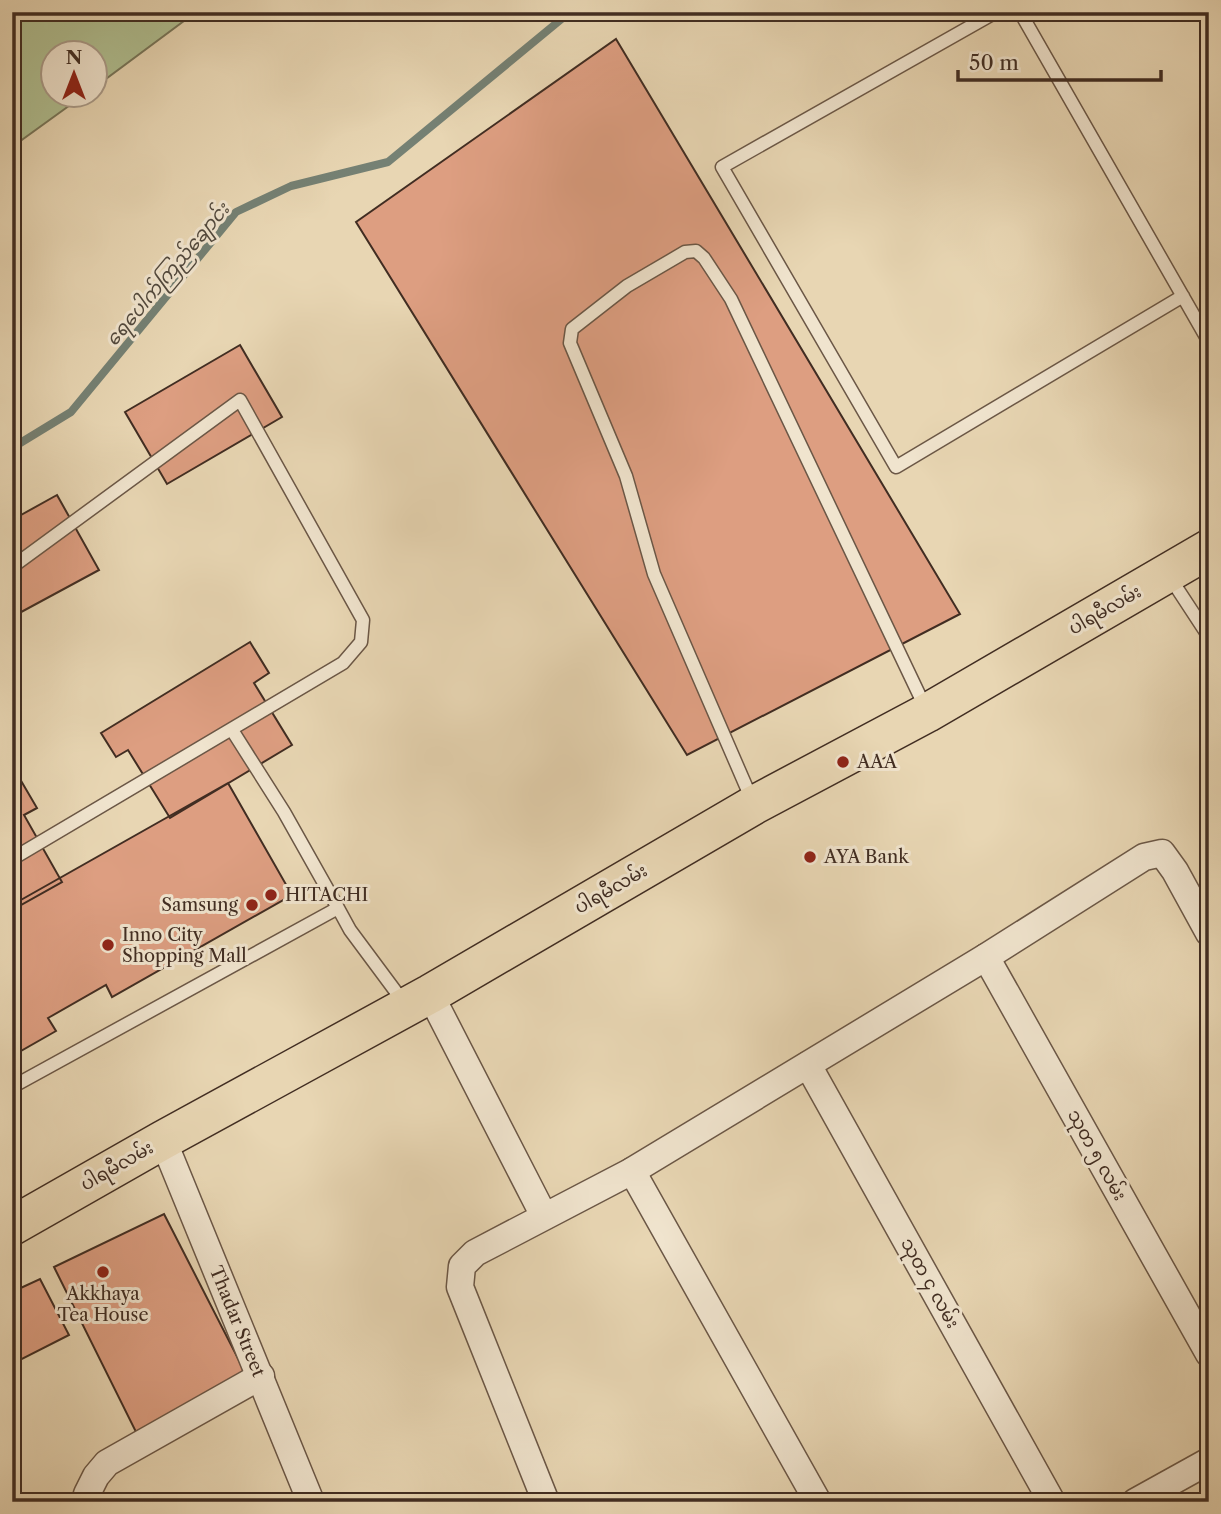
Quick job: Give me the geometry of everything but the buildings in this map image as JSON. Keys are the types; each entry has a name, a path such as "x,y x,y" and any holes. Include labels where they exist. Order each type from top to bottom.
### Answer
{"main road":[{"name":"ပါရမီလမ်း","path":"12,1226 418,1000 754,805 927,713 1209,550"}],"street":[{"path":"546,1502 460,1287 461,1266 475,1252 632,1171 986,957 1144,857 1162,853 1209,933"},
{"name":"သုတ ၅ လမ်း","path":"986,957 1209,1354"},
{"path":"418,1000 544,1216"},
{"name":"သုတ ၄ လမ်း","path":"808,1065 1052,1502"},
{"name":"Thadar Street","path":"163,1140 311,1502"},
{"path":"632,1171 818,1502"},
{"path":"91,1502 88,1494 96,1476 107,1463 261,1376"},
{"path":"1135,1502 1209,1461"}],"lane":[{"path":"996,12 722,167 896,467 1183,296"},
{"path":"1020,12 1209,342"},
{"path":"754,805 654,574 626,476 570,343 572,329 627,286 685,252 695,251 704,258 731,299 927,713"},
{"path":"12,567 240,400 363,620 361,642 343,663 12,859"},
{"path":"1167,574 1209,637"},
{"path":"232,730 284,812 350,930 418,1000"},
{"path":"12,1087 338,908"}],"green space":[{"path":"12,12 196,12 108,77 108,38 38,38 38,108 66,108 12,147"}],"waterway":[{"name":"ရေပေါက်ကြည်ချောင်း","path":"12,448 71,412 236,212 291,186 388,162 570,12"}],"place":[{"name":"AAA","path":"843,762"},
{"name":"AYA Bank","path":"810,857"},
{"name":"HITACHI","path":"271,895"},
{"name":"Samsung","path":"252,905"},
{"name":"Inno City Shopping Mall","path":"108,945"},
{"name":"Akkhaya Tea House","path":"103,1272"}]}
